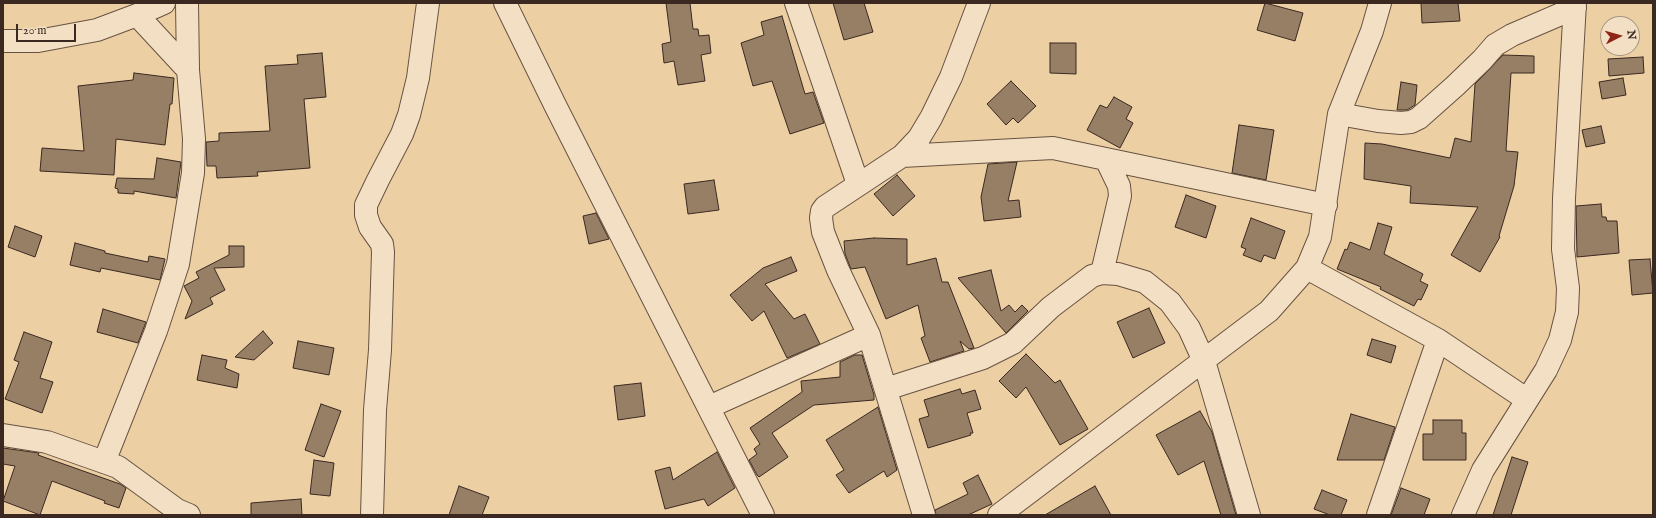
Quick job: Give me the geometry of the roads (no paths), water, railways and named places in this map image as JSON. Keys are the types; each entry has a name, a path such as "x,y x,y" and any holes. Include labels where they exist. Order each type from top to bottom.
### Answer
{"street":[{"path":"3,41 38,40 96,30 164,3"},
{"path":"104,462 156,332 178,264 193,173 194,139 188,70 187,3"},
{"path":"372,515 375,410 380,350 383,252 382,244 378,236 370,227 366,215 366,205 402,134 409,115 418,78 428,3"},
{"path":"505,3 556,107 763,515"},
{"path":"796,3 858,184"},
{"path":"924,515 869,335 838,270 823,232 821,218 822,211 826,207 858,184 902,156 919,138 931,118 951,77 979,3"},
{"path":"1002,515 1269,311 1307,268 1320,237 1339,114 1372,31 1380,3"},
{"path":"1339,114 1378,121 1401,123 1411,122 1419,118 1482,60 1495,45 1512,35 1575,5 1564,198 1564,249 1568,288 1567,312 1560,340 1546,370 1526,399 1484,470 1463,515"},
{"path":"137,15 188,70"},
{"path":"902,156 1053,148 1326,205"},
{"path":"1102,273 1120,196 1119,186 1106,159"},
{"path":"1307,268 1438,340 1526,399"},
{"path":"886,389 983,358 1013,343 1051,307 1092,276 1102,273 1118,274 1145,282 1170,302 1189,328 1204,361 1249,515"},
{"path":"709,407 869,335"},
{"path":"1378,515 1438,340"},
{"path":"3,435 47,442 118,467 177,510 189,515"}]}
